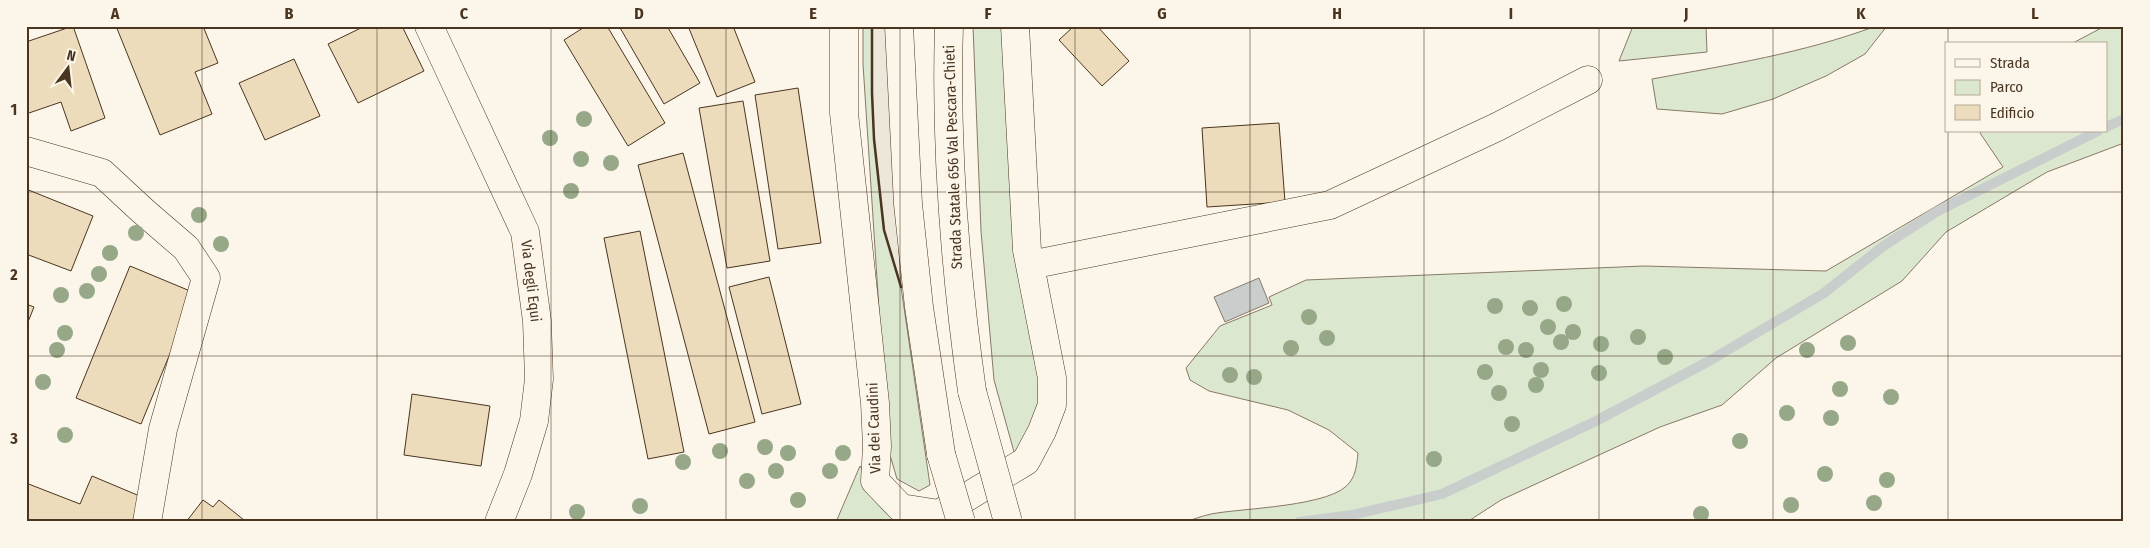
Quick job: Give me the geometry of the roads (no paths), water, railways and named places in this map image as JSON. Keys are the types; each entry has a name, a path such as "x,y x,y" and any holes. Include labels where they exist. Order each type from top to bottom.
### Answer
{"main road":[{"name":"Via degli Equi","path":"429,26 525,232 537,321 539,379 534,421 518,474 499,522"},
{"name":"Via dei Caudini","path":"844,26 844,113 876,404 877,446 875,481 901,508 939,514 1026,460 1042,431 1052,405 1052,378 1027,250 1015,26"},
{"path":"899,26 908,204 919,307 941,454 961,522"},
{"name":"Strada Statale 656 Val Pescara-Chieti","path":"949,26 952,211 959,295 972,391 1008,522"},
{"path":"1030,265 1330,205 1471,139 1588,80"},
{"path":"26,151 102,173 186,248 206,278 163,430 147,522"}],"waterway":[{"path":"2108,126 2124,119"},
{"path":"1299,522 1352,515 1442,494 1596,421 1709,361 1824,293 1882,247 1936,212 2096,132"}]}
